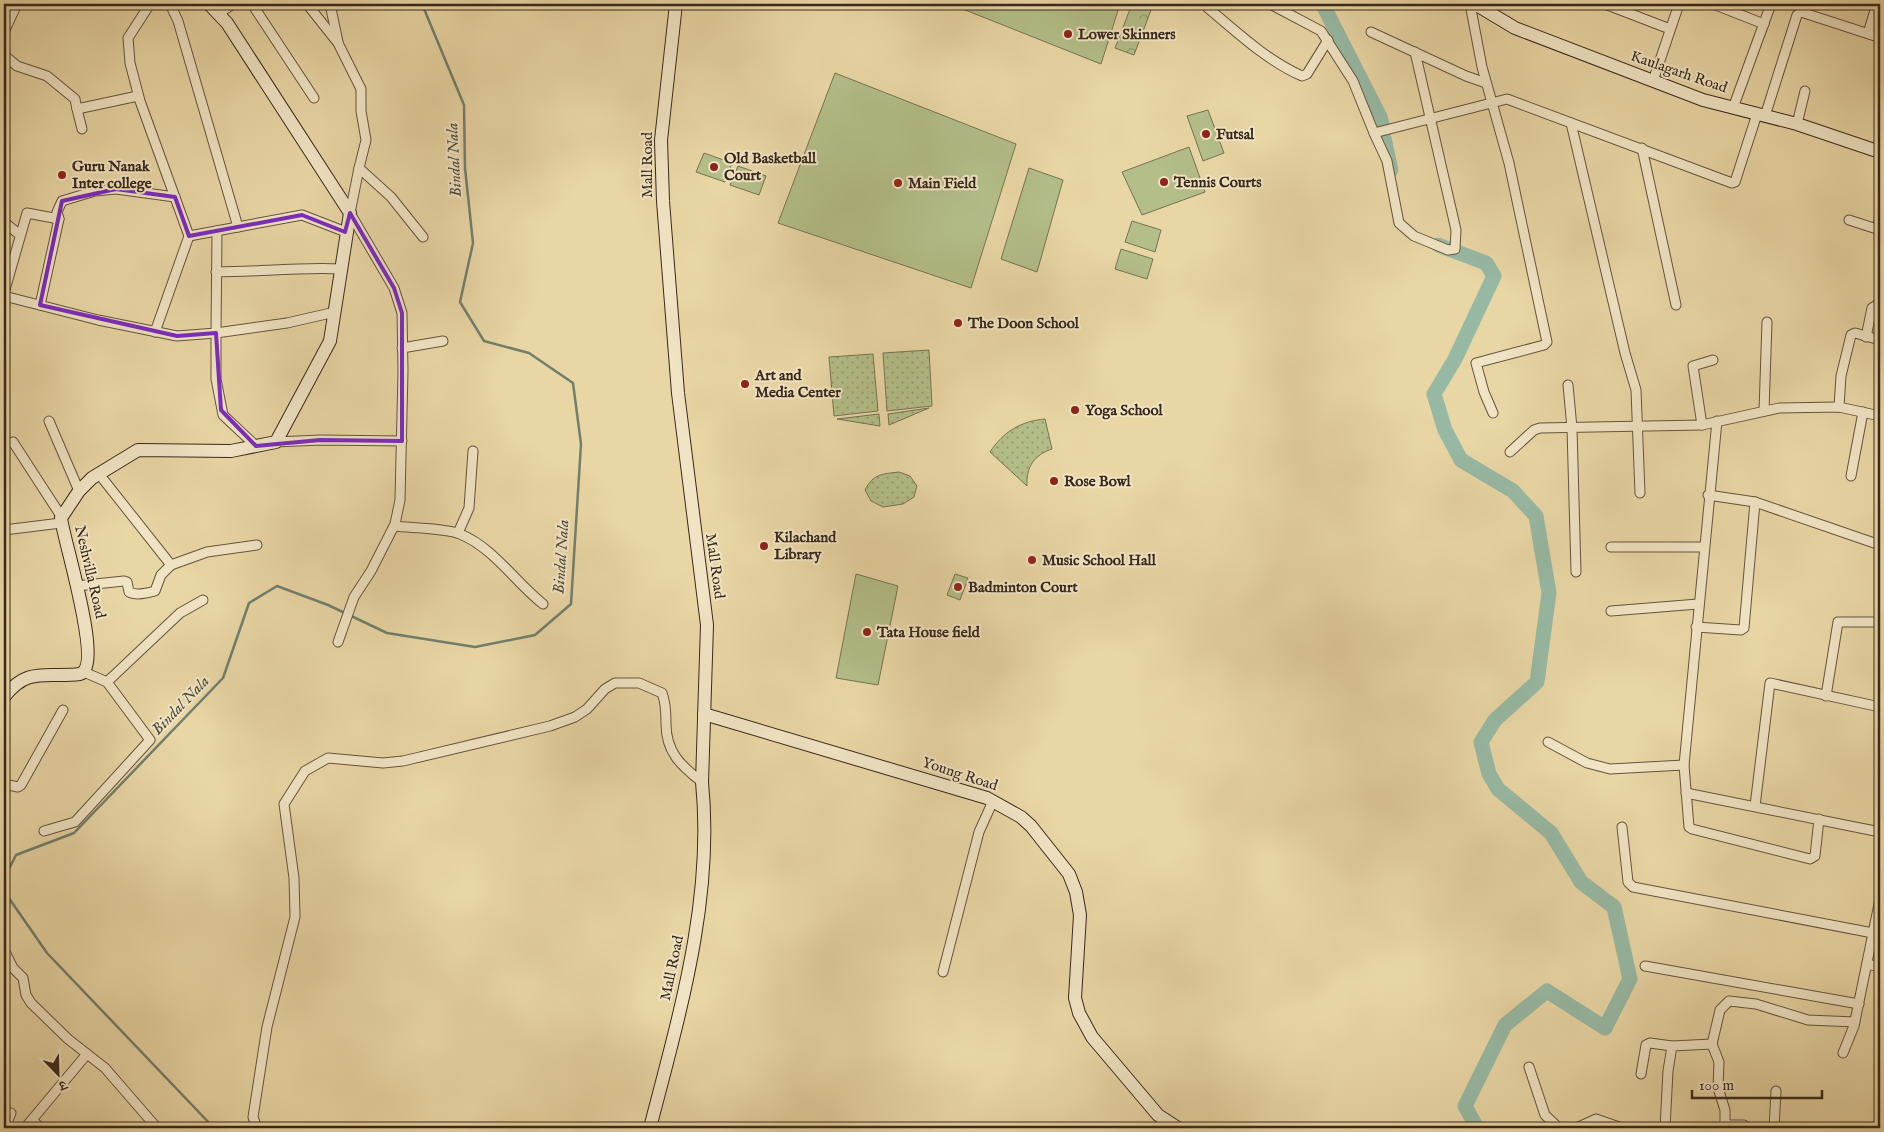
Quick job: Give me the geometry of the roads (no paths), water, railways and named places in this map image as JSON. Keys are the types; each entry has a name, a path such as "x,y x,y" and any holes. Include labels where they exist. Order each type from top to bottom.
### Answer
{"street":[{"path":"4,32 17,4"},
{"path":"150,4 128,38 130,63 138,96 190,236 155,332"},
{"path":"170,4 178,20 238,227"},
{"path":"209,4 226,23 350,213 397,294 402,313 400,500 394,526 371,571 348,609 338,642"},
{"path":"218,14 233,4"},
{"path":"252,4 314,98"},
{"path":"307,4 338,42"},
{"path":"276,442 330,341 346,232 359,168 366,145 361,111 362,95 338,42 330,4"},
{"name":"Mall Road","path":"650,1128 682,1002 696,934 701,894 705,808 702,782 706,625 678,393 663,201 661,140 676,4"},
{"path":"1206,4 1208,8 1261,53 1282,67 1302,76 1307,74 1328,40"},
{"path":"1270,4 1315,26 1328,40 1353,81 1387,161 1399,223 1409,234 1451,250 1456,248 1456,230 1414,52"},
{"path":"1470,4 1491,104 1509,163 1547,342 1544,345 1476,363 1484,392 1493,414"},
{"name":"Kaulagarh Road","path":"1475,4 1515,28 1703,100 1797,124 1880,152"},
{"path":"1604,4 1670,29"},
{"path":"1653,81 1679,4"},
{"path":"1712,4 1764,24"},
{"path":"1733,108 1771,4"},
{"path":"1868,33 1877,4"},
{"path":"1374,133 1507,99 1642,148 1732,184 1735,182 1761,115 1797,15 1801,12 1878,37"},
{"path":"1371,32 1486,83"},
{"path":"4,55 16,66 47,76 75,99 82,129"},
{"path":"1797,124 1805,92"},
{"path":"77,110 138,96"},
{"path":"1571,123 1624,353 1635,386 1640,493"},
{"path":"1642,148 1676,305"},
{"path":"359,168 391,197 422,237"},
{"path":"40,305 59,219 57,212 62,201 100,190 116,189 176,197"},
{"path":"59,219 27,213 4,295 177,336 216,333 287,323 335,312"},
{"path":"190,236 302,215 346,232"},
{"path":"1849,220 1879,230 1880,218"},
{"path":"4,222 20,234"},
{"path":"217,231 216,379 222,415 256,446"},
{"path":"216,272 262,272 302,268 341,269"},
{"path":"1866,337 1872,308 1880,304"},
{"path":"1764,411 1767,322"},
{"path":"1839,407 1841,376 1851,335 1855,333 1880,340"},
{"path":"402,348 443,341"},
{"path":"1702,425 1693,366 1713,360"},
{"path":"1568,385 1572,428 1576,572"},
{"path":"1510,452 1537,429 1702,425 1779,408 1839,407 1880,416"},
{"path":"1851,476 1863,412"},
{"path":"49,421 79,491"},
{"path":"1717,421 1708,495 1684,766 1689,827 1692,830 1810,859 1815,856 1819,818"},
{"path":"276,442 320,440 402,441"},
{"path":"4,530 61,520 13,442"},
{"name":"Neshvilla Road","path":"84,672 88,661 88,639 61,520 79,491 99,474 138,450 231,451 276,442"},
{"path":"458,533 469,508 473,451"},
{"path":"99,474 171,565"},
{"path":"1708,495 1755,502 1880,545"},
{"path":"1696,627 1741,630 1744,628 1755,502"},
{"path":"394,526 458,533 475,542 498,560 524,589 543,604"},
{"path":"76,586 124,581 127,582 129,592 133,594 155,591 162,575 171,565 207,552 257,545"},
{"path":"1611,547 1704,547"},
{"path":"107,682 180,613 203,600"},
{"path":"1611,611 1698,604"},
{"path":"1826,696 1838,622 1880,622"},
{"path":"4,697 17,682 25,678 45,674 74,675 84,672 107,682 150,740 75,822 44,831"},
{"path":"257,1128 253,1117 267,1027 295,917 294,878 284,804 305,771 328,758 383,762 403,761 541,728 575,717 588,709 605,689 615,682 639,683 662,693 665,698 666,733 671,753 683,767 702,782"},
{"path":"1755,806 1768,685 1772,683 1880,707"},
{"path":"4,784 15,787 21,785 63,710"},
{"name":"Young Road","path":"704,714 993,801 1021,817 1031,826 1069,874 1076,892 1080,915 1075,998 1079,1013 1092,1037 1158,1115 1178,1128"},
{"path":"1548,742 1598,768 1684,766"},
{"path":"1686,793 1819,818 1880,832"},
{"path":"943,972 979,832 993,801"},
{"path":"1622,826 1628,882 1633,887 1873,933"},
{"path":"1843,1053 1859,1004 1880,899"},
{"path":"4,950 13,968 23,978 28,999 68,1039 105,1068 124,1087 157,1128"},
{"path":"1867,964 1880,967"},
{"path":"1646,966 1859,1004"},
{"path":"1746,1128 1744,1125 1728,1125 1724,1122 1724,1110 1718,1088 1719,1062 1712,1044 1720,1010 1729,1001 1756,1004 1808,1020 1854,1024"},
{"path":"1641,1074 1646,1045 1650,1043 1672,1046 1712,1044"},
{"path":"1665,1128 1668,1071 1672,1046"},
{"path":"25,1128 87,1054"},
{"path":"1529,1067 1544,1115 1560,1128"},
{"path":"1774,1128 1776,1091"},
{"path":"5,1128 11,1113"},
{"path":"1576,1128 1596,1119 1622,1128"},
{"path":"32,1120 41,1128"}],"waterway":[{"name":"Bindal Nala","path":"4,879 16,855 74,833 223,678 249,603 277,586 328,605 387,633 475,647 535,635 571,604 581,444 573,383 529,353 484,341 460,302 473,243 465,168 464,105 422,4"},
{"path":"1325,4 1324,7 1382,124"},
{"path":"1384,138 1391,170"},
{"path":"1438,245 1486,263 1494,276 1455,359 1434,394 1445,430 1461,460 1513,491 1536,516 1549,593 1537,682 1495,720 1481,742 1489,774 1498,789 1551,833 1581,882 1614,907 1630,979 1605,1028 1547,991 1505,1025 1465,1106 1477,1128"},
{"name":"Bindal Nala","path":"4,891 47,953 214,1128"}],"place":[{"name":"Lower Skinners","path":"1068,34"},
{"name":"Futsal","path":"1206,134"},
{"name":"Old Basketball Court","path":"714,167"},
{"name":"Guru Nanak Inter college","path":"62,175"},
{"name":"Tennis Courts","path":"1164,182"},
{"name":"Main Field","path":"898,183"},
{"name":"The Doon School","path":"958,323"},
{"name":"Art and Media Center","path":"745,384"},
{"name":"Yoga School","path":"1075,410"},
{"name":"Rose Bowl","path":"1054,481"},
{"name":"Kilachand Library","path":"764,546"},
{"name":"Music School Hall","path":"1032,560"},
{"name":"Badminton Court","path":"958,587"},
{"name":"Tata House field","path":"867,632"}]}
